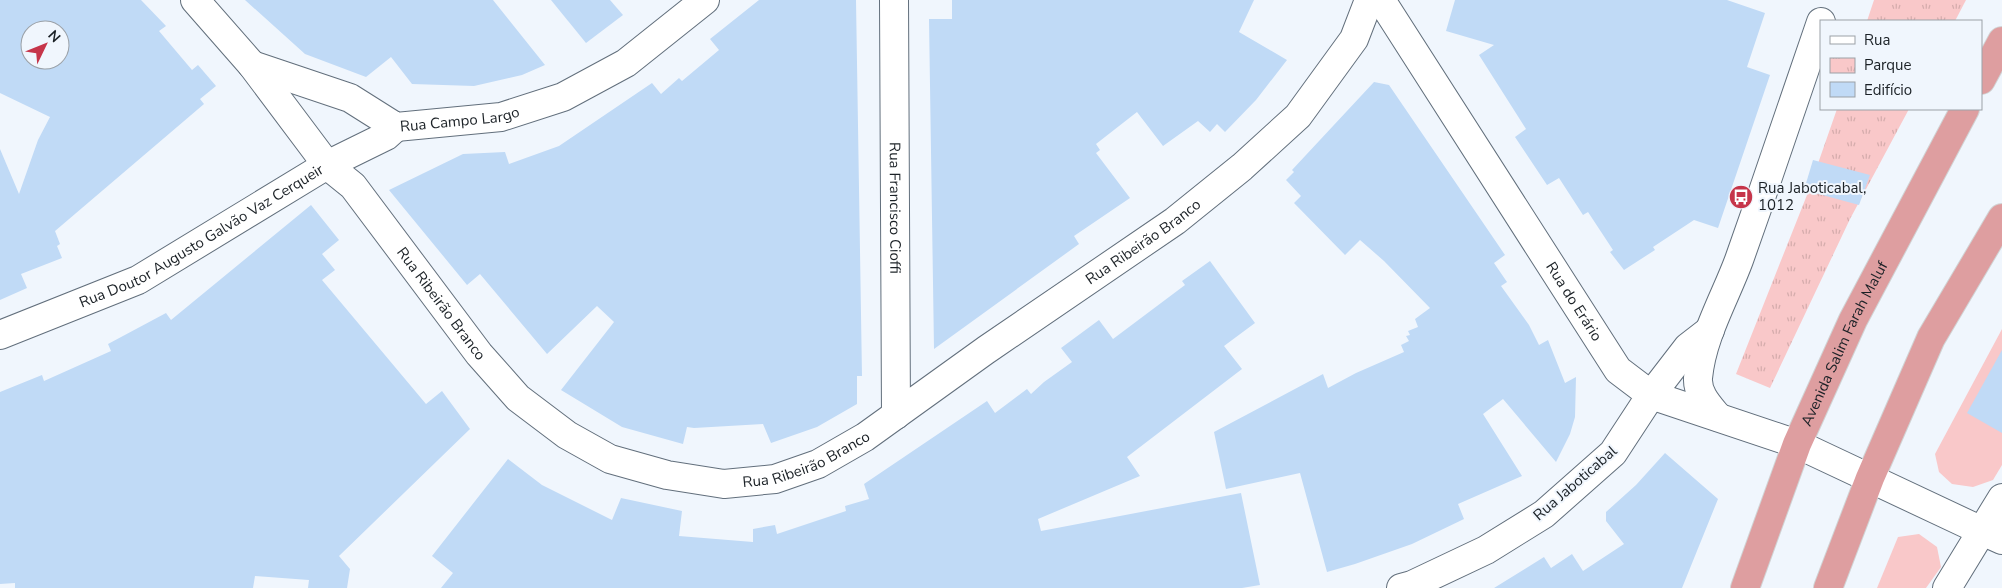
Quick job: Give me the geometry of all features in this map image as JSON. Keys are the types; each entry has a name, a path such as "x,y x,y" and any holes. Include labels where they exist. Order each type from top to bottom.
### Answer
{"highway":[{"path":"1982,78 2002,40"},
{"name":"Avenida Salim Farah Maluf","path":"1745,588 1797,444 1853,320 1964,110"},
{"path":"1828,588 1870,478 1931,338 2002,218"}],"street":[{"path":"195,0 252,65"},
{"name":"Rua Campo Largo","path":"252,65 350,98 396,126 501,117 563,97 626,63 705,0"},
{"name":"Rua Francisco Cioffi","path":"894,0 896,415"},
{"name":"Rua Ribeirão Branco","path":"252,65 327,165 353,186 479,354 518,398 567,435 610,459 668,475 724,484 775,480 818,464 865,437 1174,221 1242,167 1298,116 1354,39 1369,0"},
{"name":"Rua do Erário","path":"1381,0 1618,370 1651,395 1797,444 1992,535"},
{"name":"Rua Jaboticabal","path":"1822,20 1828,0"},
{"name":"Rua Jaboticabal","path":"1718,418 1700,393 1698,379 1710,330 1730,284 1820,25"},
{"name":"Rua Doutor Augusto Galvão Vaz Cerqueir","path":"0,335 138,280 327,165 386,136 396,126"},
{"name":"Rua Jaboticabal","path":"1400,588 1412,585 1486,550 1544,514 1613,453 1651,395 1688,347 1710,330"},
{"path":"1947,588 1992,535 2002,498"}],"green space":[{"path":"1874,0 1966,0 1956,20 1867,20"},
{"path":"1837,110 1908,110 1850,219 1770,388 1736,374 1807,195"},
{"path":"2002,329 2002,465 1993,480 1973,487 1952,484 1939,472 1935,454"},
{"path":"1919,534 1937,547 1941,567 1926,588 1877,588 1898,537"}],"building":[{"path":"0,0 141,0 166,26 159,31 192,70 198,65 216,86 200,99 204,104 55,231 60,244 57,246 62,258 21,274 27,288 0,300 0,149 19,194 38,140 50,117 0,93"},
{"path":"245,0 493,0 545,65 522,75 474,86 412,84 391,57 366,77 305,54"},
{"path":"551,0 610,0 623,15 586,43"},
{"path":"759,0 856,0 862,376 857,376 857,404 817,427 771,443 763,424 687,427 683,444 622,427 561,390 614,322 597,306 547,354 480,274 467,285 389,190 463,154 505,152 509,164 559,146 652,83 661,94 679,78 682,81 719,50 710,39"},
{"path":"952,0 1254,0 1239,32 1287,60 1256,100 1225,132 1217,124 1210,132 1198,121 1163,146 1137,112 1096,144 1100,150 1096,153 1130,198 1074,236 1079,244 934,349 929,19 952,19"},
{"path":"1455,0 1727,0 1765,13 1747,67 1770,75 1718,228 1694,220 1653,247 1655,250 1624,270 1610,252 1613,250 1588,212 1583,215 1559,178 1547,185 1515,137 1526,129 1479,55 1494,45 1446,31"},
{"path":"1374,82 1389,85 1505,255 1494,263 1507,282 1501,286 1529,325 1539,345 1548,340 1565,383 1576,377 1575,417 1570,434 1556,462 1503,399 1483,414 1522,476 1458,504 1464,519 1412,544 1327,572 1300,473 1226,489 1214,432 1323,374 1328,388 1356,373 1404,352 1401,345 1409,341 1406,336 1410,335 1408,331 1418,327 1415,319 1430,308 1384,261 1360,240 1345,255 1294,203 1301,196 1286,180 1294,172 1292,170"},
{"path":"1813,160 1870,175 1859,205 1804,190"},
{"path":"311,205 339,240 322,254 335,270 322,280 426,404 442,391 470,429 339,556 350,569 347,588 308,588 309,580 255,576 253,588 15,588 15,583 0,584 0,392 42,375 44,381 111,351 108,344 166,313 171,320"},
{"path":"1210,261 1255,323 1224,346 1242,369 1127,457 1140,476 1038,519 1041,531 1241,493 1260,585 1242,588 441,588 453,573 432,556 508,459 542,485 612,520 621,498 682,511 679,536 753,542 753,529 775,525 777,534 846,511 845,506 869,499 864,484 987,401 995,413 1027,389 1031,394 1072,362 1061,348 1099,320 1113,339 1185,285 1182,281"},
{"path":"2002,350 2002,433 1967,413"},
{"path":"1665,453 1718,499 1682,588 1494,588 1544,557 1551,568 1572,554 1583,571 1624,544 1606,521 1606,512 1636,485"}],"place":[{"name":"Rua Jaboticabal, 1012","path":"1741,197"}]}
